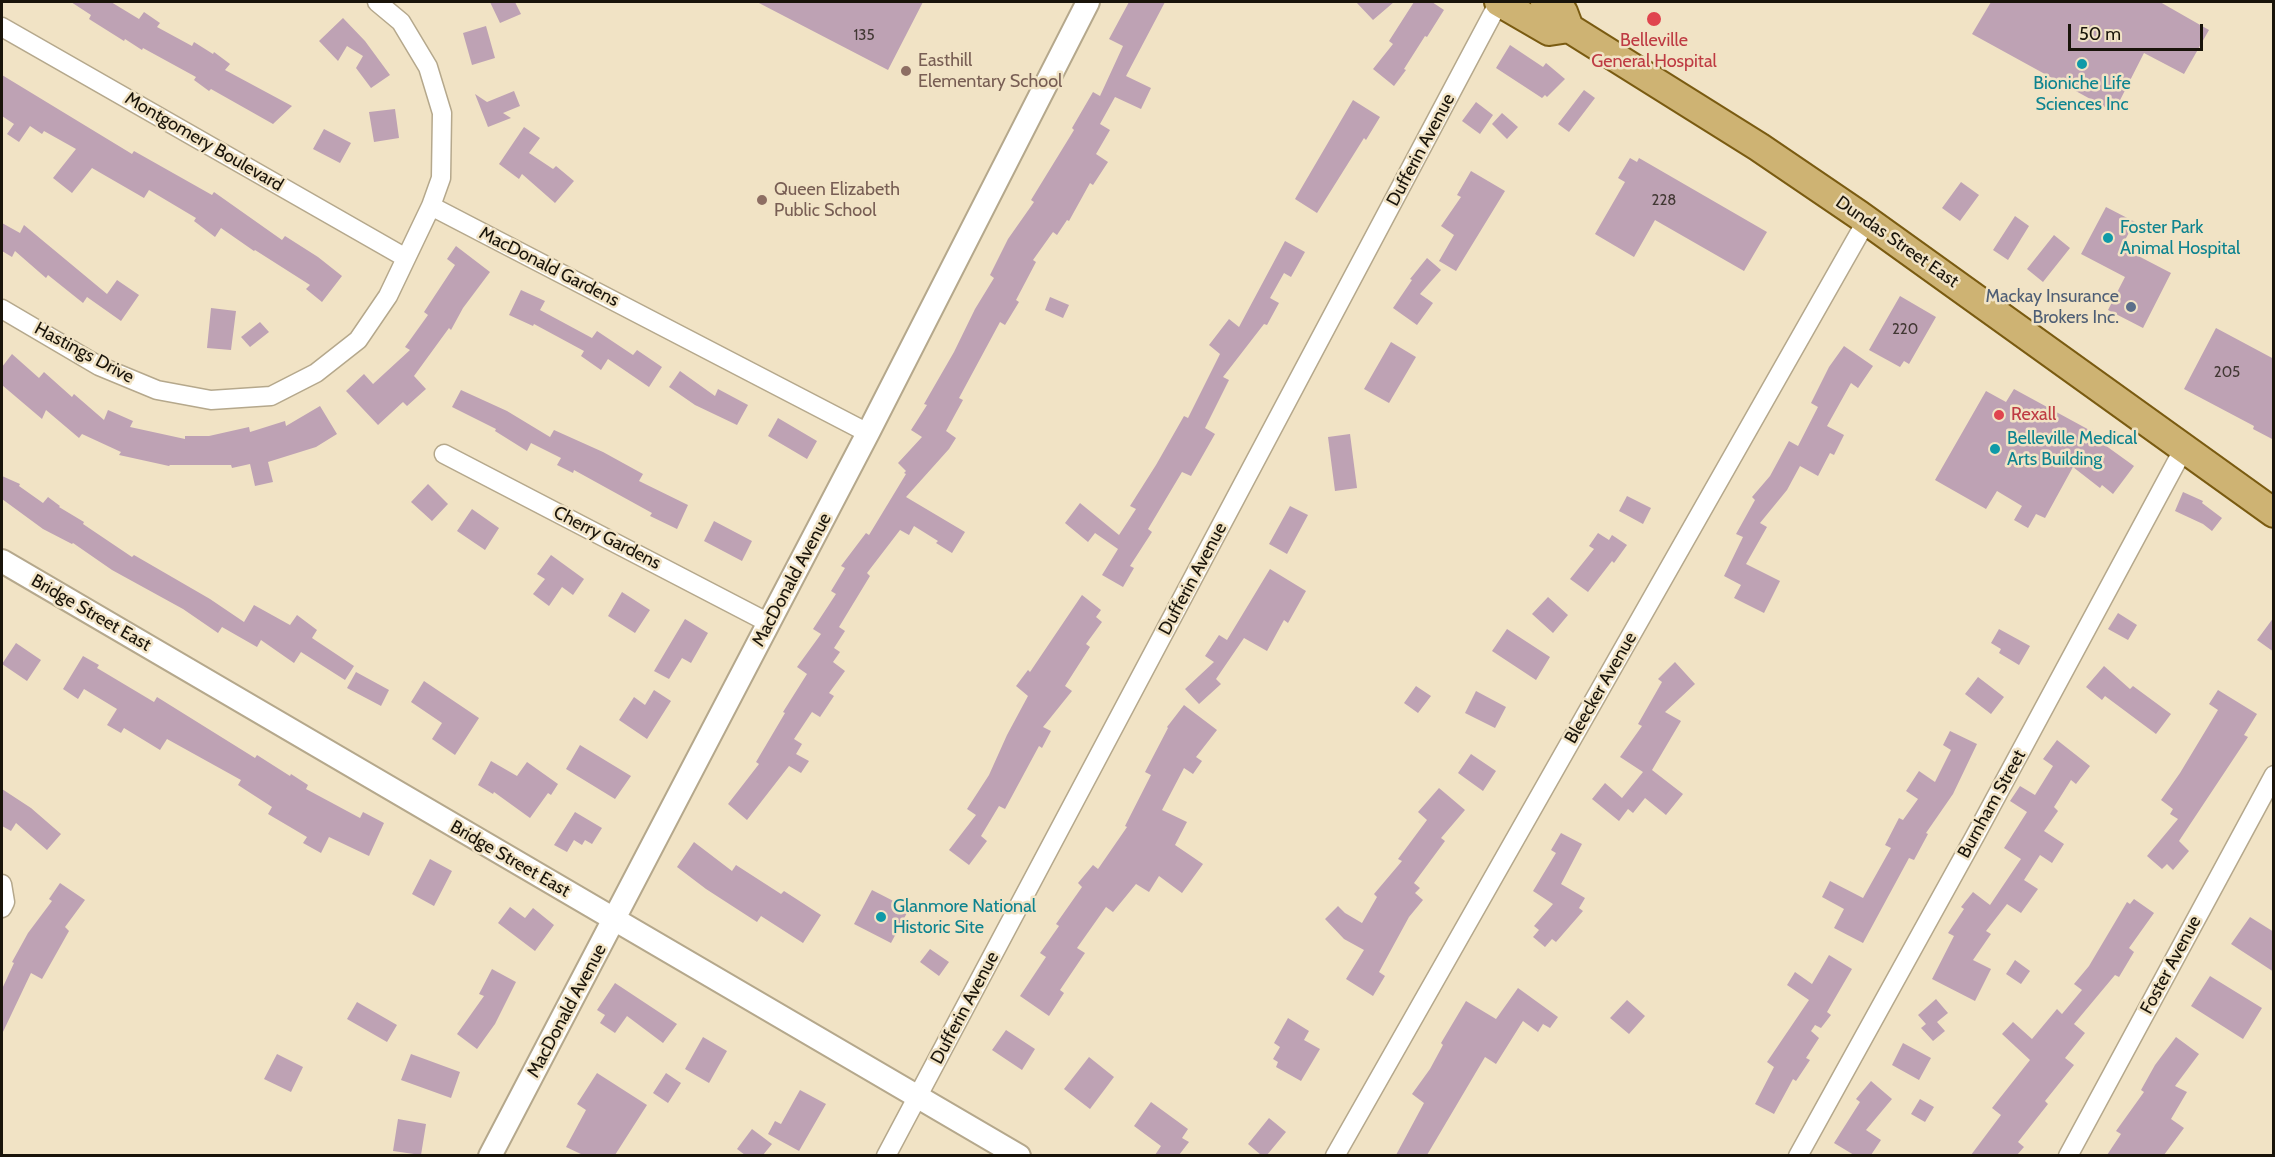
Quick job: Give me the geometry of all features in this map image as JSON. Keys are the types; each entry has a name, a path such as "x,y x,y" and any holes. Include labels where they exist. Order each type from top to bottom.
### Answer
{"main road":[{"name":"Dundas Street East","path":"1499,2 1549,31 1569,28"},
{"name":"Dundas Street East","path":"1545,2 1563,12 1569,28 1741,135 1867,220 2183,450 2274,513"}],"street":[{"path":"377,2 400,22 428,67 442,113 441,178 431,207"},
{"name":"MacDonald Avenue","path":"490,1155 868,433 1088,2"},
{"name":"Dufferin Avenue","path":"886,1155 1499,2"},
{"name":"Montgomery Boulevard","path":"2,27 406,258"},
{"name":"Hastings Drive","path":"2,309 99,366 157,390 210,400 271,396 316,373 358,340 388,296 431,207"},
{"name":"MacDonald Gardens","path":"431,207 868,433"},
{"name":"Bleecker Avenue","path":"1335,1155 1867,220"},
{"name":"Burnham Street","path":"1798,1155 1975,836 2183,450"},
{"name":"Cherry Gardens","path":"444,453 769,623"},
{"name":"Bridge Street East","path":"2,561 1019,1155"},
{"name":"Foster Avenue","path":"2067,1155 2274,776"},
{"path":"2,884 3,905"}],"building":[{"path":"71,2 111,2 139,19 144,12 160,23 157,27 192,46 194,42 213,54 214,52 230,64 225,70 292,106 273,124 211,89 209,91 194,80 196,77 125,39 124,41 89,19 91,15"},
{"path":"490,2 515,2 521,14 500,23"},
{"path":"757,2 923,2 888,70"},
{"path":"1129,2 1165,2 1126,76 1151,88 1141,109 1115,97 1100,124 1110,130 1096,154 1108,162 1093,185 1090,183 1069,221 1067,220 1057,235 1053,232 1033,260 1036,262 1016,300 1019,302 1005,325 1000,322 959,398 963,400 946,431 956,438 906,497 965,532 952,553 914,526 909,535 900,530 867,573 870,576 839,627 845,631 834,648 840,652 833,662 845,671 829,693 834,696 820,717 812,712 794,739 802,744 796,754 809,761 801,773 789,766 747,820 728,804 759,764 756,762 807,674 797,667 821,634 813,629 836,594 831,591 845,568 841,566 866,533 869,535 906,474 898,463 922,437 911,430 927,405 924,404 994,278 990,275 1008,239 1034,202 1031,200 1074,130 1072,128 1093,92 1100,96 1123,46 1109,39"},
{"path":"1356,2 1394,2 1373,20"},
{"path":"1414,2 1432,2 1444,10 1394,86 1373,69 1393,44 1389,41"},
{"name":"Bioniche Life Sciences Inc","path":"1991,2 2160,2 2209,30 2184,74 2144,53 2114,112 1972,34"},
{"path":"343,18 365,41 390,75 371,88 356,68 363,56 347,46 338,61 319,41"},
{"path":"486,26 495,58 472,65 463,33"},
{"path":"1510,45 1543,67 1546,63 1565,79 1547,97 1545,95 1542,98 1496,68"},
{"path":"2,75 132,154 134,151 212,195 214,192 282,240 285,236 342,276 322,302 306,289 310,285 221,228 215,237 194,221 196,218 149,190 144,198 92,168 72,193 53,178 76,149 30,126 19,142 7,134 14,124 2,116"},
{"path":"1584,90 1595,98 1569,132 1558,124"},
{"path":"514,91 520,106 503,113 511,118 488,127 475,94 487,102"},
{"path":"1353,100 1380,117 1366,140 1364,138 1317,213 1295,199"},
{"path":"1476,102 1493,115 1480,134 1462,121"},
{"path":"395,109 399,138 374,142 369,112"},
{"path":"1502,113 1518,127 1507,139 1492,124"},
{"path":"524,127 540,138 529,153 553,169 556,166 574,181 555,203 522,174 519,179 499,164"},
{"path":"324,129 351,143 340,163 313,149"},
{"path":"1630,158 1637,162 1639,158 1767,232 1744,271 1655,220 1634,257 1595,234 1625,182 1618,178"},
{"path":"1471,171 1505,191 1456,271 1439,261 1454,235 1441,226 1461,197 1457,195"},
{"path":"1961,182 1979,195 1960,221 1942,208"},
{"path":"2106,207 2135,222 2121,247 2171,273 2143,328 2108,310 2125,277 2081,254"},
{"path":"2015,216 2029,226 2008,260 1993,250"},
{"path":"2,223 20,233 24,225 107,294 117,280 139,295 121,321 87,297 83,303 48,275 46,278 15,251 12,257 2,251"},
{"path":"2054,235 2070,248 2043,282 2027,269"},
{"path":"1285,241 1305,252 1291,277 1284,273 1270,298 1279,303 1267,325 1264,324 1223,377 1229,380 1205,428 1215,434 1191,476 1182,472 1148,529 1152,532 1130,566 1134,568 1123,587 1102,575 1118,549 1095,533 1088,542 1065,523 1080,503 1119,535 1136,509 1130,506 1184,416 1188,418 1220,354 1209,345 1229,319 1239,327"},
{"path":"456,246 490,272 463,308 451,330 449,328 414,376 426,389 407,406 403,402 378,425 346,391 364,374 373,384 410,350 405,347 428,315 424,312 455,265 447,259"},
{"path":"1427,258 1441,270 1420,294 1433,303 1417,325 1393,308 1412,280 1410,279"},
{"path":"521,290 545,301 540,310 592,338 597,331 633,355 637,350 662,367 649,387 608,359 601,370 581,356 584,351 534,324 533,326 509,315"},
{"path":"1900,296 1936,317 1909,364 1904,361 1900,367 1869,350"},
{"path":"1050,297 1069,305 1063,318 1045,310"},
{"path":"211,308 236,311 231,350 207,348"},
{"path":"260,322 269,332 250,347 241,337"},
{"path":"2216,328 2274,359 2274,440 2253,429 2254,426 2184,389"},
{"path":"1391,342 1416,357 1389,403 1364,389"},
{"path":"1844,346 1873,366 1858,388 1851,383 1827,426 1844,435 1834,455 1830,453 1818,476 1800,466 1787,490 1760,523 1767,527 1746,564 1780,581 1764,613 1734,598 1741,585 1724,576 1743,537 1736,534 1755,500 1752,497 1770,476 1789,441 1798,446 1818,407 1811,403 1829,367"},
{"path":"12,354 39,378 44,372 72,397 74,394 104,420 108,410 133,421 130,427 185,439 185,436 209,436 249,427 250,432 285,421 286,426 320,406 337,434 316,447 268,462 273,482 255,486 250,464 232,468 231,465 169,466 119,455 121,452 82,434 79,438 46,410 42,419 2,385 2,367"},
{"path":"680,371 715,396 718,389 748,405 737,425 695,405 669,387"},
{"path":"2014,389 2093,432 2091,435 2134,466 2113,494 2102,485 2100,488 2073,467 2045,518 2036,514 2028,528 2014,520 2022,506 1997,491 1986,509 1935,480 1986,391 2006,402"},
{"path":"461,390 507,411 550,437 554,430 603,452 643,474 639,481 688,505 677,529 650,516 652,513 574,470 573,473 557,465 561,458 531,443 527,451 495,431 496,429 452,407"},
{"path":"778,418 817,441 807,459 768,436"},
{"path":"1350,434 1357,488 1335,491 1328,437"},
{"path":"2,476 20,484 19,486 43,503 48,497 132,557 134,555 210,599 244,622 254,605 290,625 297,615 317,630 312,638 354,666 345,680 301,652 294,663 261,640 257,647 222,627 218,633 183,609 112,570 73,543 43,529 2,499"},
{"path":"428,484 448,504 432,521 411,502"},
{"path":"2183,492 2203,501 2202,503 2222,518 2212,531 2203,524 2175,511"},
{"path":"1627,496 1651,508 1643,524 1619,511"},
{"path":"1290,506 1308,515 1287,554 1269,544"},
{"path":"472,509 499,528 485,550 457,531"},
{"path":"714,521 752,541 742,561 704,541"},
{"path":"1598,533 1609,540 1612,535 1627,545 1588,592 1570,579 1594,549 1589,546"},
{"path":"551,555 584,579 573,595 562,587 549,606 533,594 545,579 537,574"},
{"path":"1270,569 1306,591 1288,623 1284,620 1267,651 1244,638 1216,679 1221,684 1199,704 1185,689 1214,662 1205,656 1219,635 1227,640"},
{"path":"622,592 650,610 635,633 608,616"},
{"path":"1082,595 1101,610 1096,617 1102,622 1086,644 1090,647 1065,686 1072,691 1043,727 1051,731 1042,748 1039,746 1005,809 999,806 981,836 987,841 969,865 949,850 976,815 967,809 989,775 1028,696 1016,686 1028,670 1030,672"},
{"path":"1548,597 1568,615 1553,633 1532,614"},
{"path":"2118,613 2137,625 2128,640 2108,629"},
{"path":"2274,617 2274,652 2257,640"},
{"path":"685,619 708,633 691,663 682,658 669,679 654,671"},
{"path":"1507,629 1550,657 1536,680 1492,651"},
{"path":"1999,629 2030,646 2019,665 1999,653 2001,649 1991,643"},
{"path":"16,643 41,660 27,681 2,664"},
{"path":"83,656 99,665 97,668 154,702 157,697 255,758 257,755 290,776 291,774 308,785 306,789 360,818 363,812 384,823 369,856 329,837 321,853 303,843 307,837 268,814 272,807 238,785 241,780 167,739 160,750 124,728 121,733 107,725 117,709 84,689 78,699 63,689"},
{"path":"1675,662 1695,684 1665,712 1681,721 1652,770 1683,794 1666,815 1645,798 1633,813 1628,809 1619,821 1592,799 1605,783 1622,798 1643,772 1620,757 1642,726 1638,724 1662,682 1658,679"},
{"path":"2104,666 2130,689 2133,686 2171,714 2156,734 2105,696 2102,700 2086,687"},
{"path":"356,672 389,690 381,706 347,688"},
{"path":"1978,677 2004,697 1991,714 1965,694"},
{"path":"424,681 479,718 455,755 432,739 442,723 411,702"},
{"path":"1416,686 1431,696 1418,713 1404,703"},
{"path":"654,690 671,701 647,739 619,720 634,697 645,705"},
{"path":"2218,690 2257,714 2244,735 2248,737 2179,841 2189,851 2173,870 2167,864 2162,869 2147,856 2178,819 2170,814 2173,809 2161,800 2218,710 2209,704"},
{"path":"1476,691 1506,707 1495,728 1465,713"},
{"path":"1184,705 1217,730 1196,757 1202,761 1193,774 1184,768 1162,810 1187,822 1175,845 1203,864 1182,893 1159,876 1149,892 1136,884 1113,912 1106,907 1077,948 1085,953 1060,990 1064,993 1049,1016 1020,996 1046,957 1040,953 1059,926 1056,924 1082,887 1078,883 1093,865 1098,869 1127,827 1125,826 1151,775 1145,772 1167,727"},
{"path":"1950,731 1977,744 1953,794 1926,833 1928,834 1914,860 1909,858 1863,943 1834,928 1844,909 1822,897 1830,881 1863,898 1891,848 1885,845 1899,818 1903,820 1918,799 1906,791 1919,771 1935,782 1951,750 1943,745"},
{"path":"2057,740 2090,766 2076,784 2071,780 2054,807 2058,811 2044,831 2064,844 2052,863 2040,855 2024,880 2038,889 2021,913 2007,904 1986,931 1991,934 1973,960 1991,969 1975,1001 1932,979 1954,936 1948,933 1964,909 1961,907 1973,892 1990,905 2021,859 2004,848 2027,812 2010,801 2020,786 2035,795 2053,766 2043,759"},
{"path":"580,745 631,776 615,799 566,769"},
{"path":"1471,754 1496,771 1483,791 1458,773"},
{"path":"491,761 517,776 527,762 558,784 551,795 548,793 530,818 494,792 493,794 478,785"},
{"path":"1439,788 1465,810 1441,838 1445,841 1414,883 1420,888 1415,893 1423,900 1409,917 1379,972 1385,976 1373,996 1346,979 1364,950 1344,939 1325,919 1338,906 1362,923 1377,897 1374,894 1402,861 1398,859 1427,820 1418,812"},
{"path":"2,789 31,808 61,834 47,850 16,823 11,831 2,826"},
{"path":"575,812 602,828 592,844 585,840 582,845 574,840 567,852 554,845"},
{"path":"1561,833 1582,844 1561,884 1585,898 1579,908 1583,911 1556,942 1552,939 1545,947 1533,937 1539,930 1534,926 1553,904 1533,891 1556,853 1551,850"},
{"path":"694,842 732,871 736,865 781,894 784,891 821,915 803,943 761,916 757,922 677,867"},
{"path":"430,859 452,871 434,906 412,894"},
{"path":"60,883 85,900 65,927 69,931 42,979 31,973 2,1034 2,989 14,963 12,962 28,933 52,901 49,899"},
{"name":"Glanmore National Historic Site","path":"872,890 909,909 891,943 854,924"},
{"path":"2134,899 2154,913 2129,948 2134,952 2119,977 2115,975 2074,1024 2085,1033 2065,1058 2074,1065 2045,1101 2048,1104 2018,1142 2024,1147 2017,1155 1971,1155 2001,1115 1992,1108 2030,1060 2002,1034 2013,1022 2032,1039 2057,1009 2062,1014 2082,990 2074,984 2089,966 2127,902 2130,904"},
{"path":"510,907 525,918 533,908 554,925 535,951 498,923"},
{"path":"2250,917 2274,932 2274,972 2231,944"},
{"path":"930,949 949,962 939,976 920,962"},
{"path":"1829,955 1852,969 1827,1012 1831,1015 1821,1028 1815,1025 1811,1031 1819,1038 1806,1058 1810,1060 1796,1081 1793,1079 1774,1114 1755,1104 1774,1067 1767,1062 1809,1000 1787,985 1795,972 1812,984"},
{"path":"2015,960 2030,971 2021,984 2006,974"},
{"path":"492,969 516,982 495,1024 477,1049 457,1034 484,996 479,994"},
{"path":"2210,976 2262,1008 2243,1039 2191,1006"},
{"path":"615,983 677,1024 663,1043 627,1016 615,1033 600,1023 605,1015 597,1010"},
{"path":"1518,988 1558,1017 1550,1028 1543,1024 1538,1032 1523,1021 1496,1064 1485,1057 1427,1155 1396,1155 1424,1103 1412,1094 1430,1069 1443,1045 1441,1043 1466,1001 1496,1019"},
{"path":"1936,999 1948,1013 1937,1022 1945,1031 1933,1041 1921,1028 1926,1024 1918,1015"},
{"path":"1627,1000 1645,1016 1629,1034 1610,1018"},
{"path":"357,1002 397,1025 387,1042 347,1019"},
{"path":"1288,1018 1309,1031 1304,1040 1320,1049 1301,1081 1276,1067 1278,1062 1273,1059 1280,1047 1274,1043"},
{"path":"1006,1030 1035,1049 1022,1070 992,1050"},
{"path":"703,1037 727,1051 709,1083 685,1069"},
{"path":"2176,1037 2199,1054 2175,1086 2187,1092 2171,1119 2184,1128 2164,1155 2107,1155 2121,1134 2116,1131 2144,1092 2141,1090 2155,1065"},
{"path":"1903,1043 1931,1058 1919,1080 1892,1065"},
{"path":"277,1054 303,1067 291,1092 264,1079"},
{"path":"411,1054 460,1072 451,1098 401,1080"},
{"path":"1089,1057 1114,1077 1090,1109 1064,1089"},
{"path":"597,1073 647,1105 615,1155 583,1155 566,1147 586,1110 577,1104"},
{"path":"666,1073 681,1083 668,1103 653,1093"},
{"path":"1871,1081 1892,1099 1866,1130 1881,1140 1871,1155 1854,1155 1834,1143 1860,1102 1856,1099"},
{"path":"800,1090 826,1104 799,1151 768,1134 775,1121 781,1124"},
{"path":"1920,1099 1934,1107 1925,1122 1911,1114"},
{"path":"1151,1102 1188,1129 1182,1138 1189,1142 1179,1155 1155,1155 1161,1146 1134,1126"},
{"path":"1269,1118 1286,1132 1267,1155 1261,1155 1248,1144"},
{"path":"398,1119 426,1124 421,1155 393,1151"},
{"path":"752,1129 772,1144 763,1155 745,1155 737,1149"}],"place":[{"name":"Belleville General Hospital","path":"1654,19"},
{"name":"Bioniche Life Sciences Inc","path":"2082,64"},
{"name":"Easthill Elementary School","path":"906,71"},
{"name":"Queen Elizabeth Public School","path":"762,200"},
{"name":"Foster Park Animal Hospital","path":"2108,238"},
{"name":"Mackay Insurance Brokers Inc.","path":"2131,307"},
{"name":"Rexall","path":"1999,415"},
{"name":"Belleville Medical Arts Building","path":"1995,449"},
{"name":"Glanmore National Historic Site","path":"881,917"}]}
